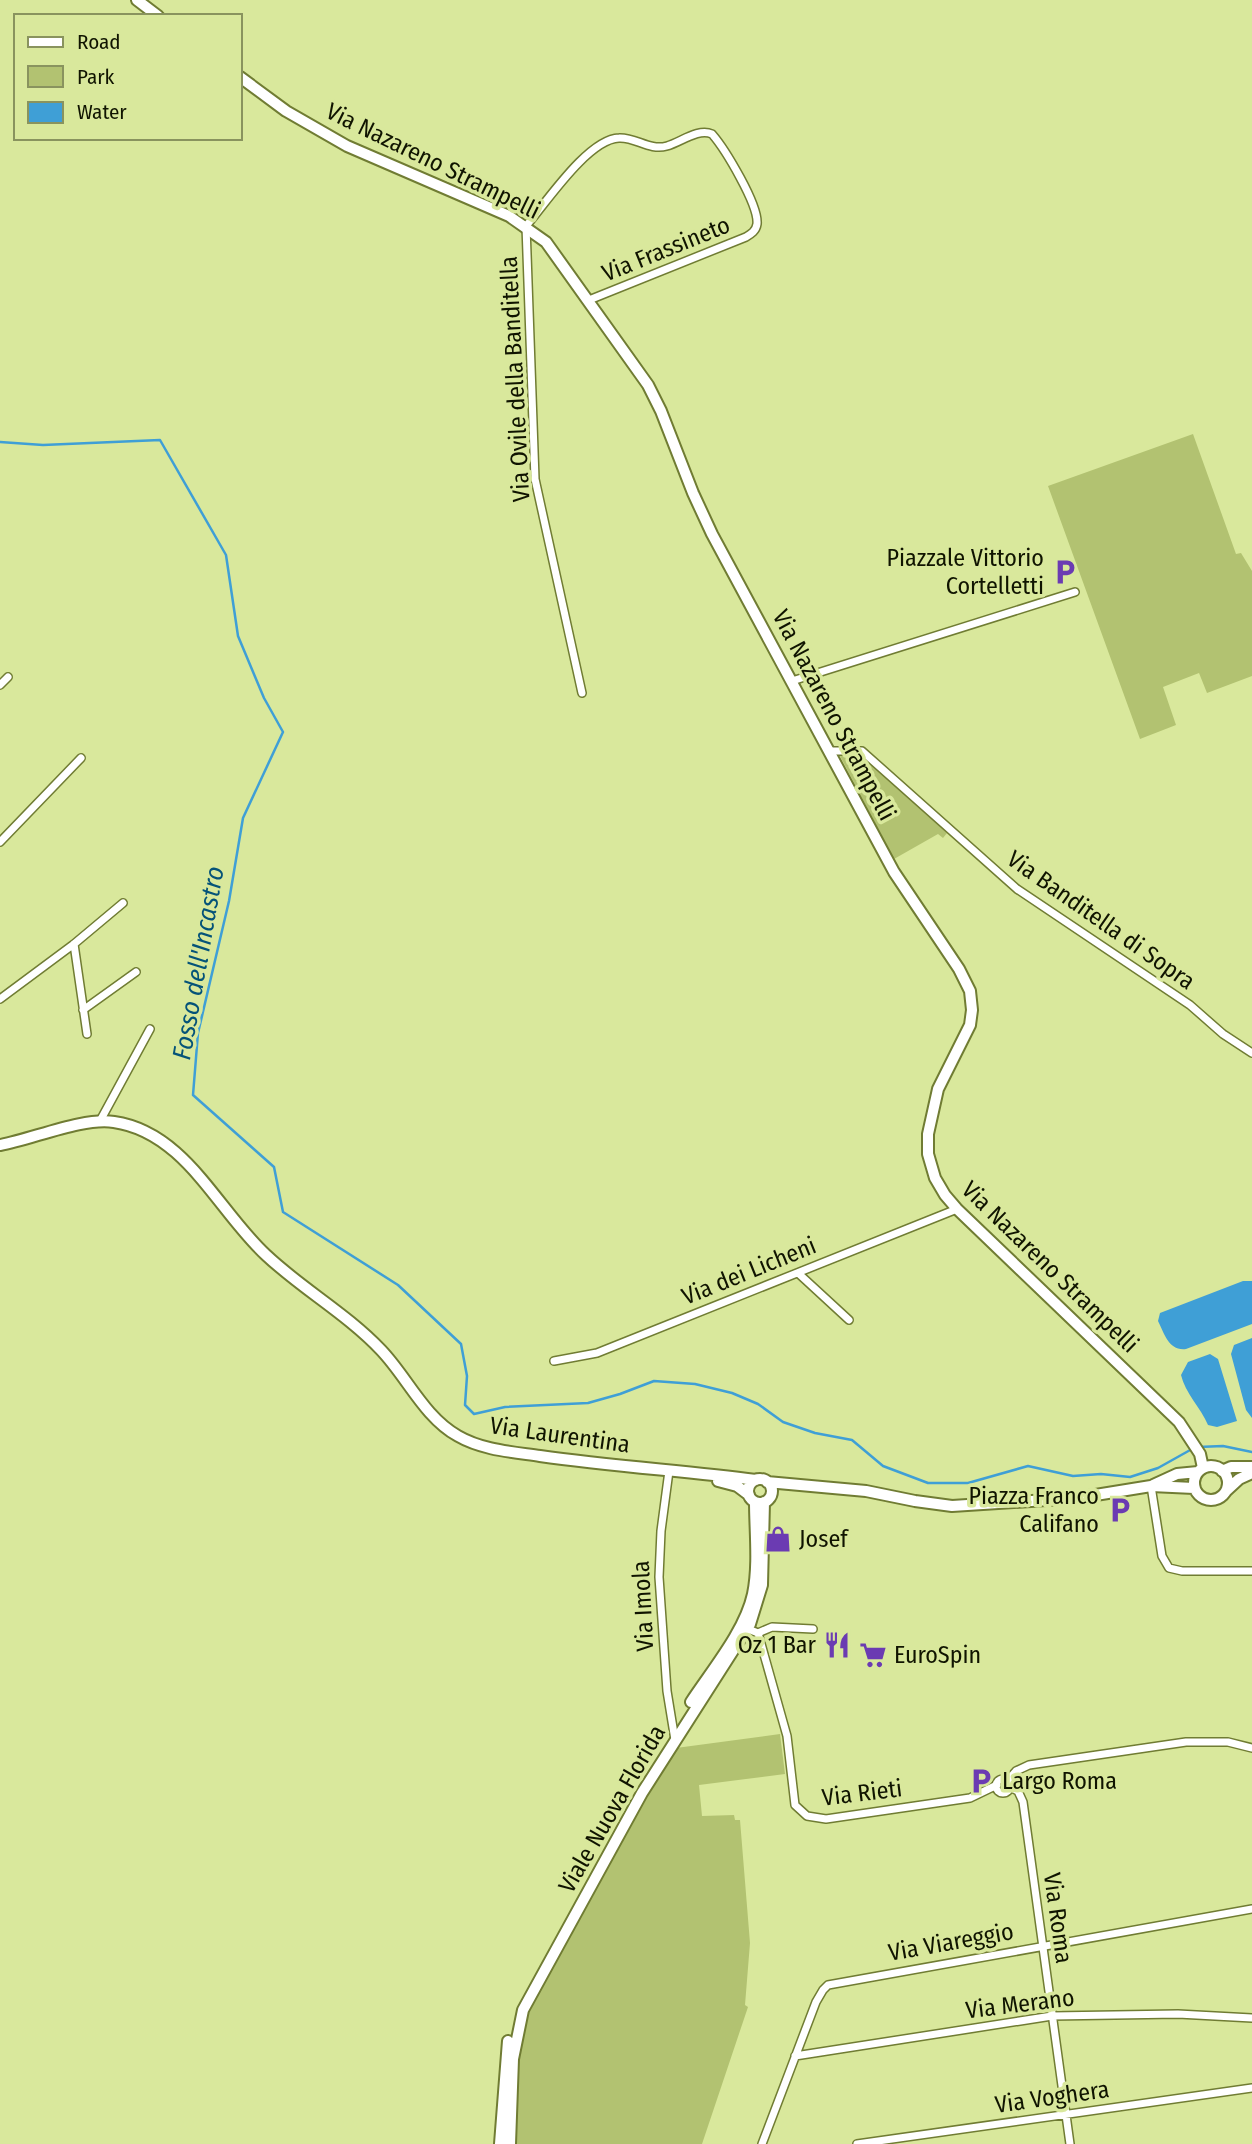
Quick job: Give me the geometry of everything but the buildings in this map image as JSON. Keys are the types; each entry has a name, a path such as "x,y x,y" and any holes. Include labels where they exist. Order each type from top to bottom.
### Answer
{"street":[{"path":"137,0 155,14"},
{"name":"Via Nazareno Strampelli","path":"242,78 286,110 347,146 501,212 526,226 550,245 652,391 702,514 894,872 959,969 971,996 970,1025 938,1089 932,1108 928,1154 935,1178 957,1209 1179,1422 1200,1454 1200,1470"},
{"name":"Via Frassineto","path":"526,226 579,164 605,142 624,138 646,146 662,147 703,132 714,135 746,189 756,219 753,232 589,300"},
{"name":"Via Ovile della Banditella","path":"526,226 535,475 582,693"},
{"path":"792,681 1075,592"},
{"path":"0,685 8,677"},
{"name":"Via Banditella di Sopra","path":"831,751 862,751 1017,889 1193,1007 1217,1030 1252,1053"},
{"path":"0,842 81,758"},
{"path":"0,999 74,944 123,903"},
{"path":"74,944 87,1034"},
{"path":"83,1010 136,972"},
{"path":"0,1145 100,1121 150,1029"},
{"name":"Via Laurentina","path":"100,1121 117,1122 141,1129 171,1149 267,1256 355,1326 383,1352 436,1420 463,1439 494,1448 581,1462 866,1491 952,1506 1077,1498 1151,1486 1194,1488"},
{"name":"Via dei Licheni","path":"554,1361 597,1353 957,1209"},
{"path":"798,1273 849,1320"},
{"path":"1226,1491 1228,1480 1222,1471 1213,1466 1200,1470 1195,1477 1194,1488 1201,1498 1212,1501 1223,1496 1239,1479 1252,1473"},
{"path":"1222,1471 1231,1467 1252,1467"},
{"name":"Via Laurentina","path":"1151,1486 1177,1474 1200,1470"},
{"name":"Via Imola","path":"668,1471 659,1570 666,1682 674,1735"},
{"name":"Via Laurentina","path":"685,1473 734,1485 759,1499 796,1485"},
{"path":"762,1481 771,1490 759,1499 750,1484 762,1481"},
{"path":"1151,1486 1162,1556 1169,1568 1182,1571 1252,1571"},
{"name":"Viale Nuova Florida","path":"500,2144 506,2051 519,2001 625,1809 739,1629 755,1582 759,1499"},
{"name":"Viale Nuova Florida","path":"510,2144 513,2059 524,2005 674,1735 753,1631 762,1585 759,1499"},
{"path":"753,1631 770,1627 813,1629"},
{"name":"Via Rieti","path":"753,1631 787,1736 795,1805 804,1815 823,1820 970,1798 997,1785 997,1790 1003,1793 1009,1791 1009,1784"},
{"path":"1009,1784 1016,1771 1029,1765 1179,1742 1218,1742 1252,1748"},
{"name":"Via Roma","path":"1009,1784 1018,1791 1023,1802 1070,2144"},
{"name":"Via Viareggio","path":"762,2144 818,1997 828,1985 1252,1909"},
{"name":"Via Merano","path":"795,2056 1052,2016 1178,2014 1252,2018"},
{"name":"Via Voghera","path":"857,2144 1252,2088"}],"green space":[{"path":"1193,434 1236,554 1241,553 1252,571 1252,676 1207,693 1199,673 1163,687 1176,725 1140,739 1048,486"},
{"path":"853,754 864,758 947,833 943,838 938,834 894,859 840,756"},
{"path":"780,1734 785,1774 699,1785 702,1816 734,1815 735,1820 740,1820 750,1943 745,2005 748,2007 702,2144 515,2144 519,2048 525,2017 643,1801 676,1748"}],"water":[{"path":"1243,1281 1252,1281 1252,1324 1186,1349 1175,1347 1168,1341 1158,1321 1160,1313"},
{"path":"1252,1338 1252,1418 1246,1410 1231,1354 1234,1345"},
{"path":"1210,1354 1218,1359 1237,1421 1217,1427 1208,1425 1181,1375 1188,1362"}],"waterway":[{"name":"Fosso dell'Incastro","path":"0,442 43,445 160,440 226,555 238,636 264,698 283,732 243,818 229,901 198,1033 193,1095 274,1167 283,1212 398,1285 461,1344 467,1376 465,1405 474,1414 505,1407 588,1403 654,1381 695,1384 732,1393 758,1404 783,1422 815,1433 852,1440 883,1466 928,1483 968,1483 1028,1466 1073,1476 1101,1474 1130,1477 1158,1468 1192,1449"},
{"name":"Fosso dell'Incastro","path":"1198,1447 1223,1446 1252,1452"}],"place":[{"name":"Piazzale Vittorio Cortelletti","path":"1065,572"},
{"name":"Piazza Franco Califano","path":"1120,1510"},
{"name":"Josef","path":"778,1539"},
{"name":"Oz 1 Bar","path":"837,1645"},
{"name":"EuroSpin","path":"873,1655"},
{"name":"Largo Roma","path":"981,1781"}]}
